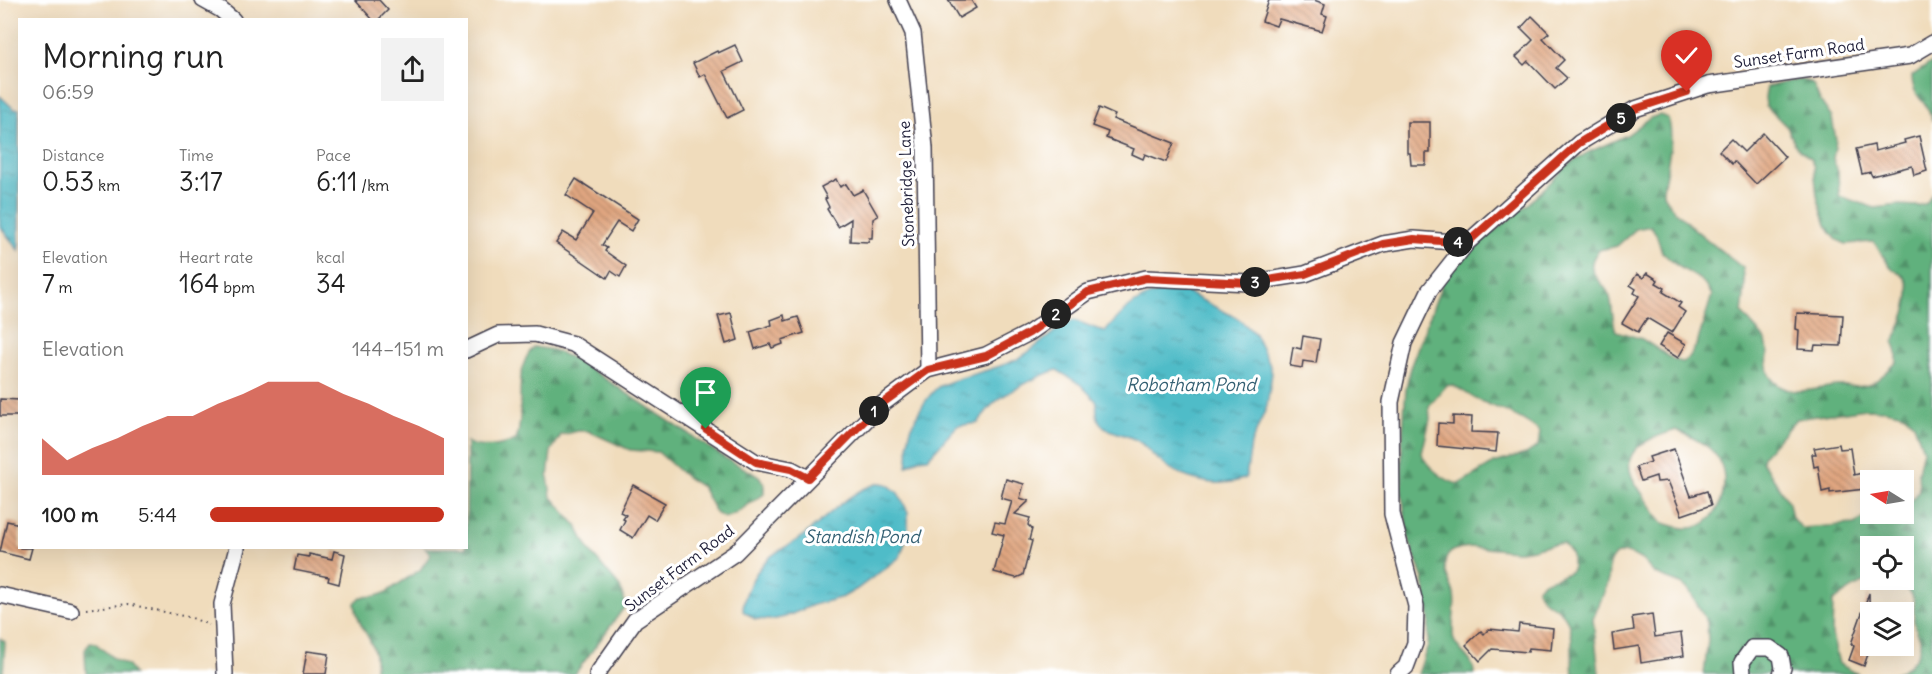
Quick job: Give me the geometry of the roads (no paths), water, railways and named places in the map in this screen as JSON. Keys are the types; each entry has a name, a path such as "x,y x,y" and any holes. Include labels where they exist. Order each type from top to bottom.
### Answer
{"street":[{"path":"203,0 231,18"},
{"name":"Stonebridge Lane","path":"898,0 913,33 925,148 928,370"},
{"name":"Sunset Farm Road","path":"1407,672 1415,643 1416,606 1392,514 1391,402 1404,343 1429,291 1467,243 1579,143 1635,109 1708,85 1910,56 1932,43"},
{"name":"Sunset Farm Road","path":"597,674 635,620 735,553 880,405 928,370 986,356 1029,333 1088,292 1146,278 1249,283 1305,274 1383,244 1414,239 1467,243"},
{"path":"468,350 498,334 535,334 573,344 756,462 791,469 808,478"},
{"path":"225,674 222,604 237,549"},
{"path":"0,595 72,611"},
{"path":"1743,674 1742,662 1752,648 1770,648 1780,656 1783,668 1781,674"}],"water":[{"path":"0,96 14,109 18,109 18,250 0,226"},
{"name":"Robotham Pond","path":"1172,289 1182,290 1239,319 1255,334 1269,363 1272,373 1267,406 1251,444 1246,478 1210,483 1176,472 1155,457 1143,444 1103,426 1097,413 1097,402 1080,384 1057,370 1034,379 1001,398 990,407 978,423 957,426 928,458 918,459 907,466 909,437 913,424 925,403 938,387 1013,361 1074,320 1105,332 1134,304 1151,295"},
{"name":"Standish Pond","path":"880,483 887,484 898,493 908,512 908,534 900,557 843,597 813,605 785,617 771,620 755,619 743,611 750,584 770,557 810,531 857,492"}]}
